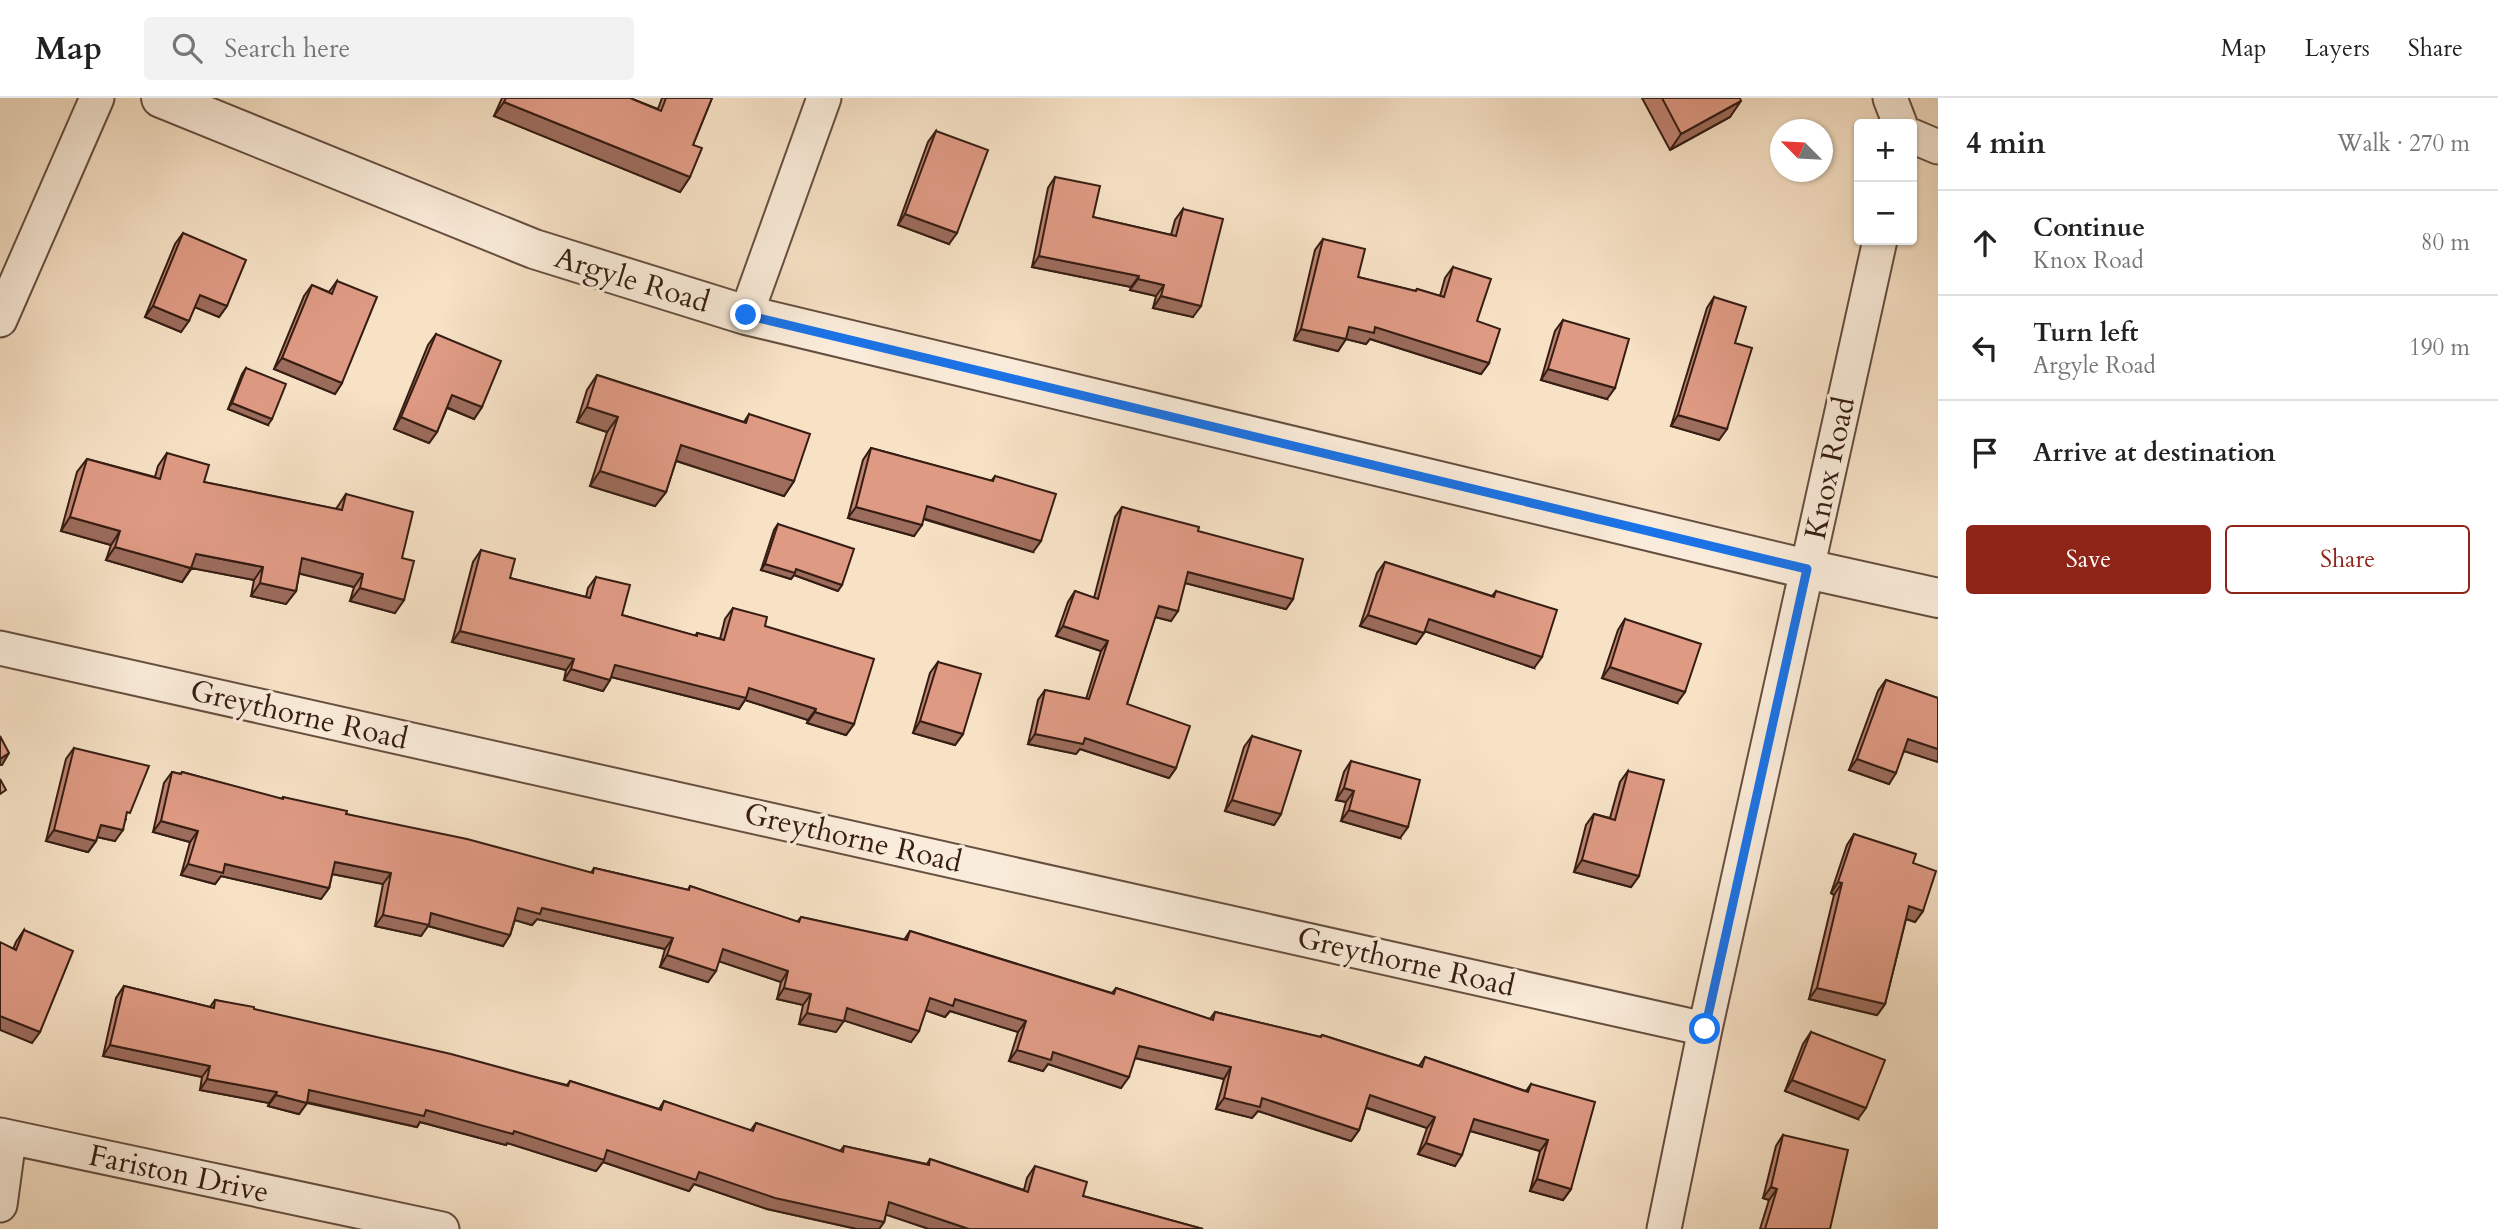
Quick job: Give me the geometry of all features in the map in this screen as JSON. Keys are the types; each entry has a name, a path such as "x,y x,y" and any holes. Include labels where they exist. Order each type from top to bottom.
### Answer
{"street":[{"path":"0,320 96,98"},
{"name":"Argyle Road","path":"161,98 534,249 746,315 1938,598"},
{"path":"746,315 824,98"},
{"path":"1890,98 1898,119"},
{"path":"1917,138 1938,147"},
{"name":"Knox Road","path":"1664,1229 1705,1029 1879,245"},
{"name":"Greythorne Road","path":"0,648 1705,1029"},
{"path":"0,1205 5,1137"},
{"name":"Fariston Drive","path":"5,1137 442,1229"}],"building":[{"path":"506,98 630,98 661,111 666,98 712,98 693,145 702,148 690,177 504,102"},
{"path":"1662,98 1740,98 1741,101 1681,134"},
{"path":"936,131 988,150 957,233 905,214"},
{"path":"1055,177 1100,186 1093,217 1176,236 1183,209 1223,219 1201,306 1161,296 1164,285 1138,279 1139,276 1039,256"},
{"path":"183,233 246,260 227,306 200,295 189,321 153,306"},
{"path":"1323,239 1365,249 1358,277 1416,291 1417,289 1444,297 1453,267 1491,279 1477,321 1500,329 1489,363 1375,327 1374,333 1349,327 1346,339 1301,329"},
{"path":"337,281 377,297 342,383 282,358 312,285 332,294"},
{"path":"1714,297 1746,307 1735,343 1752,348 1727,429 1678,415"},
{"path":"1563,320 1629,339 1615,388 1548,369"},
{"path":"436,334 501,361 482,407 452,395 437,432 401,417"},
{"path":"246,368 286,384 272,419 232,403"},
{"path":"597,375 746,423 749,414 810,434 794,481 681,445 666,492 600,471 618,417 587,407"},
{"path":"871,448 993,481 995,476 1056,494 1041,541 927,506 922,525 856,507"},
{"path":"167,453 209,465 204,482 342,510 346,494 413,512 402,558 414,561 404,600 360,588 363,574 302,558 296,591 260,583 263,567 196,554 191,568 115,547 120,531 70,517 87,459 160,479"},
{"path":"1122,507 1303,559 1293,599 1188,572 1178,611 1159,606 1127,704 1190,726 1176,768 1085,738 1083,744 1035,734 1045,690 1089,699 1108,641 1063,626 1075,591 1098,599"},
{"path":"778,524 854,549 842,585 796,569 795,573 765,564"},
{"path":"481,550 515,559 510,578 590,598 596,577 630,585 622,615 697,636 697,633 724,640 733,608 767,617 765,626 874,659 854,724 749,688 746,698 615,665 610,680 571,669 574,659 460,631"},
{"path":"1385,562 1494,597 1496,591 1557,610 1542,657 1429,619 1424,633 1368,615"},
{"path":"1625,619 1701,644 1685,692 1610,667"},
{"path":"938,662 981,674 963,734 920,721"},
{"path":"1886,680 1938,698 1938,749 1908,739 1896,773 1857,759"},
{"path":"0,736 9,753 0,759"},
{"path":"1252,736 1301,751 1281,814 1232,800"},
{"path":"74,748 149,766 130,813 127,812 123,830 101,825 96,841 54,830"},
{"path":"1351,761 1420,780 1408,827 1349,810 1354,791 1344,788"},
{"path":"1628,771 1664,780 1639,876 1582,860 1594,814 1615,820"},
{"path":"172,772 182,772 283,799 347,811 346,814 467,839 593,873 594,868 689,890 690,886 799,922 801,917 907,940 910,931 1114,994 1116,988 1213,1020 1215,1012 1321,1037 1322,1035 1422,1067 1425,1057 1528,1092 1531,1084 1595,1102 1571,1189 1537,1179 1548,1140 1474,1119 1462,1155 1426,1143 1435,1117 1370,1095 1359,1130 1262,1098 1260,1107 1224,1098 1231,1067 1139,1046 1129,1077 1053,1052 1051,1060 1017,1050 1026,1021 955,999 953,1006 930,998 919,1031 847,1008 844,1021 807,1013 811,994 784,988 788,971 723,949 716,971 667,955 673,938 542,908 540,914 518,908 510,935 431,913 429,925 383,915 391,873 335,862 329,888 225,864 223,873 188,864 198,831 161,821"},
{"path":"0,779 6,790 0,794"},
{"path":"1854,834 1916,854 1913,863 1936,871 1923,911 1909,906 1885,1004 1817,988 1842,883 1838,882"},
{"path":"24,930 73,951 40,1032 0,1016 0,942 16,950"},
{"path":"124,986 214,1008 215,1000 254,1007 451,1054 568,1086 570,1081 661,1110 664,1101 753,1131 756,1123 843,1152 844,1146 929,1165 930,1159 1028,1192 1035,1166 1087,1182 1083,1196 1203,1229 969,1229 889,1202 884,1222 775,1198 699,1172 696,1180 607,1150 604,1160 514,1131 513,1134 426,1110 424,1116 309,1090 307,1103 276,1095 277,1092 207,1079 210,1066 110,1045"},
{"path":"1811,1032 1885,1060 1866,1108 1792,1080"},
{"path":"1783,1135 1848,1150 1830,1229 1765,1229 1777,1189 1771,1187"}],"route":[{"path":"746,315 1807,569 1705,1029"}]}
